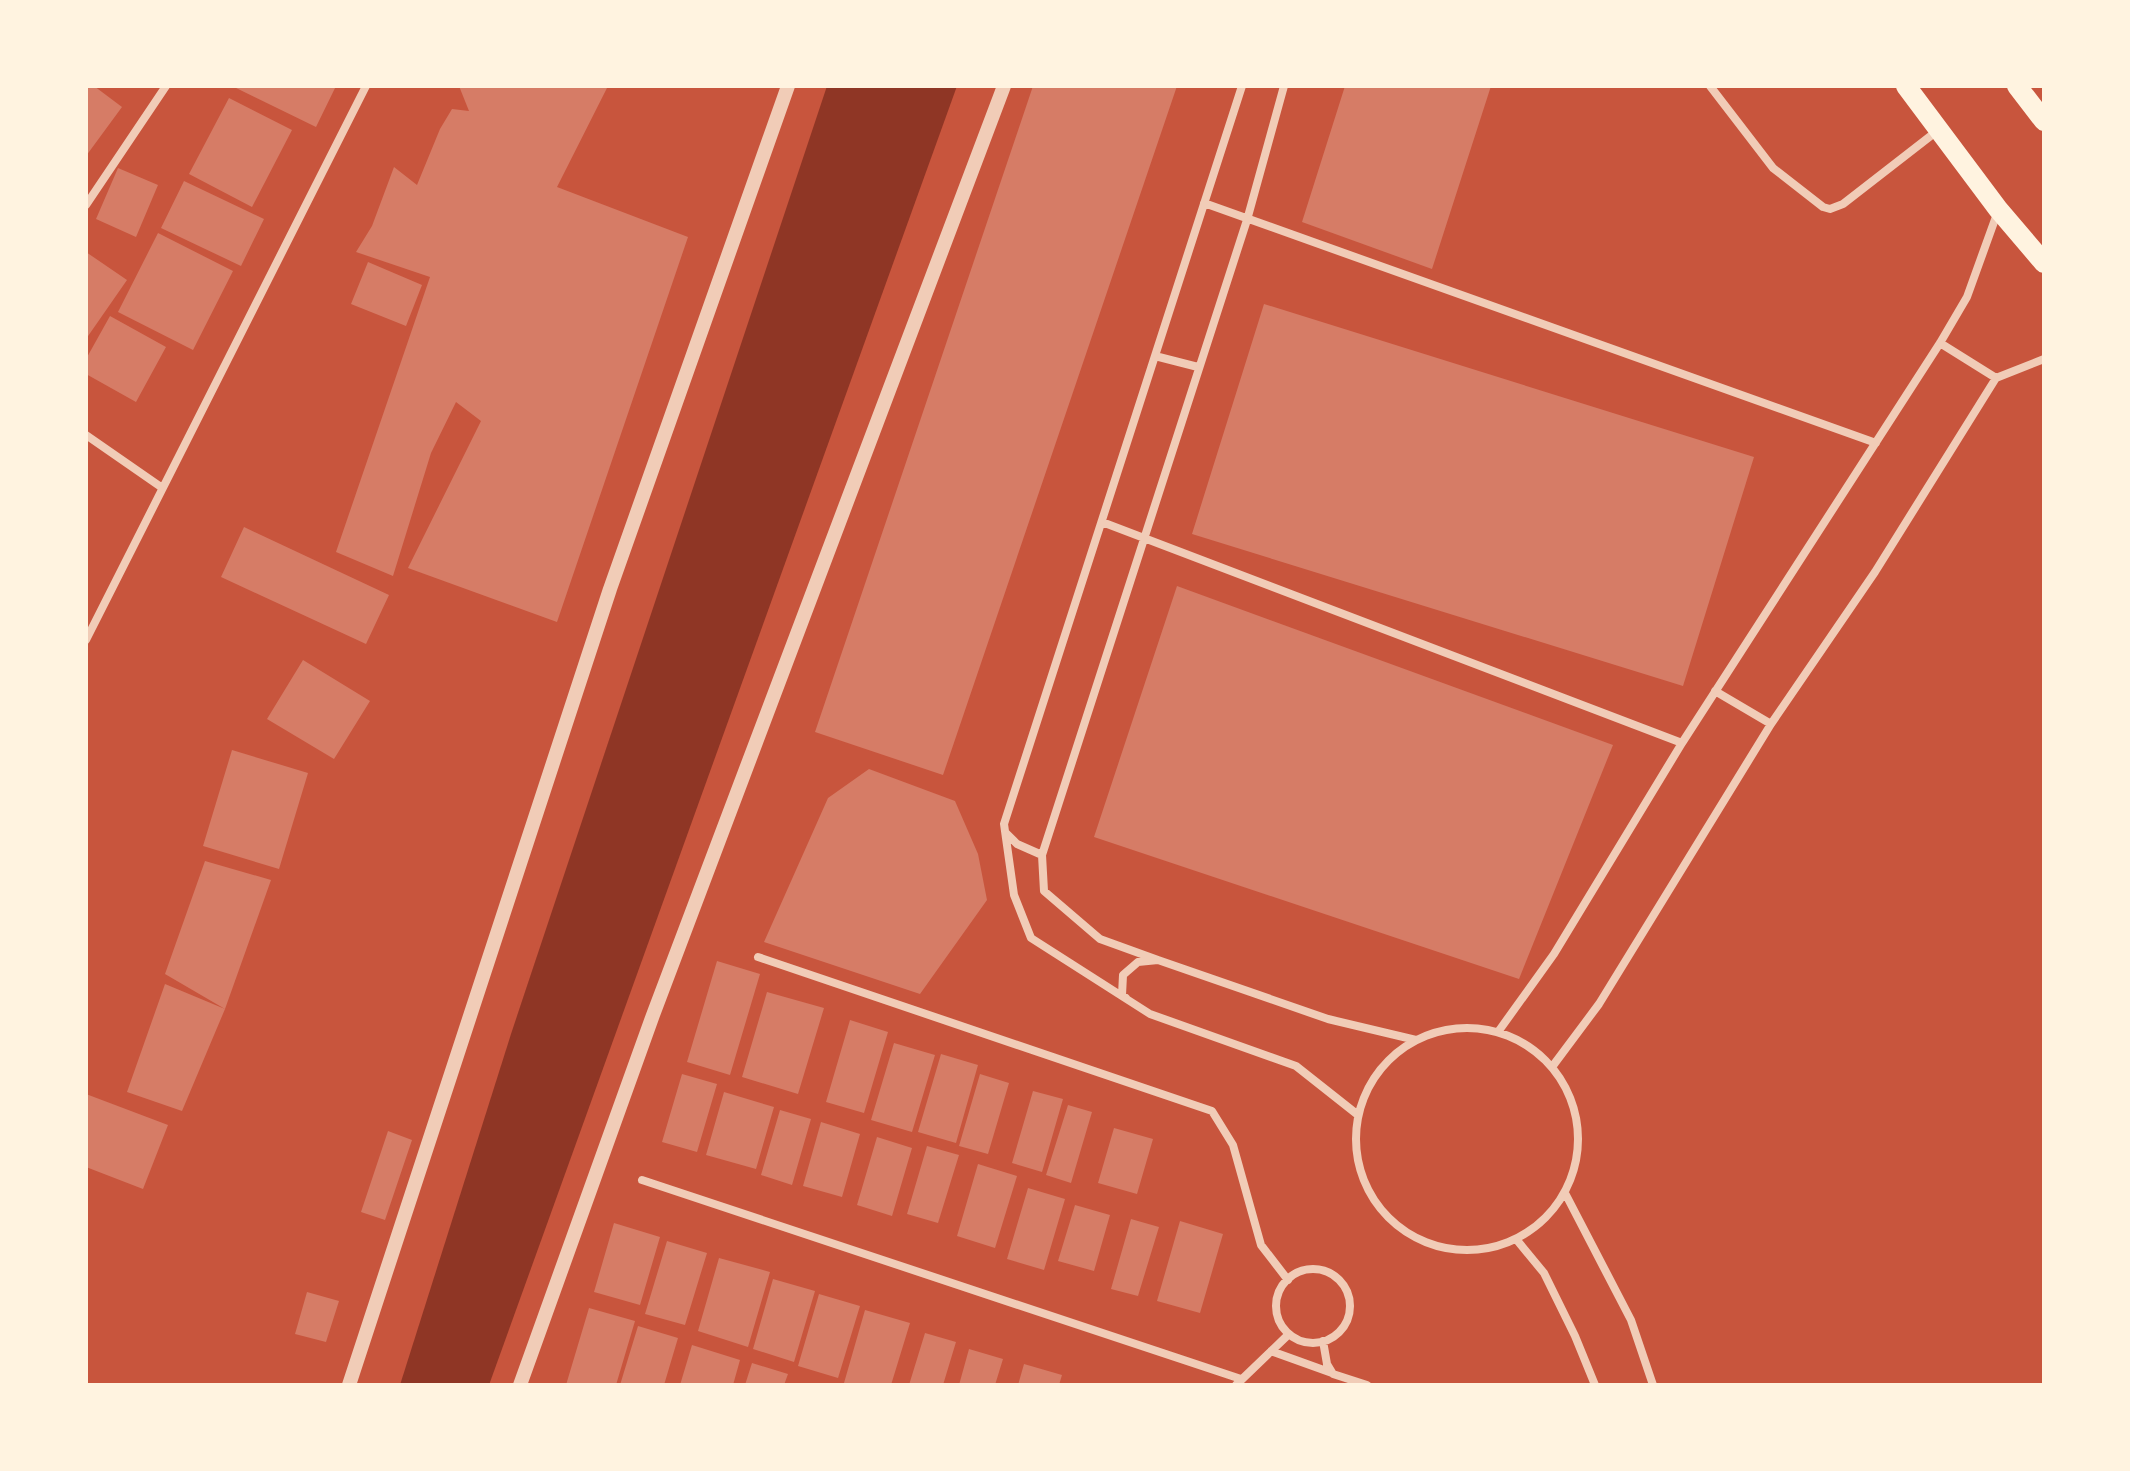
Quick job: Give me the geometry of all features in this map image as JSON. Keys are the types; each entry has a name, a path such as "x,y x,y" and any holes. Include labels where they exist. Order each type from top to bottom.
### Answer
{"main road":[{"path":"1906,86 1998,209 2044,263"},
{"path":"2017,86 2044,121"}],"street":[{"path":"86,205 90,192 166,86"},
{"path":"86,640 366,86"},
{"path":"349,1385 610,589 788,86"},
{"path":"520,1385 653,1015 1004,86"},
{"path":"1242,86 1004,824 1014,895 1031,938 1150,1014 1296,1066 1358,1115"},
{"path":"1284,86 1247,220 1042,855 1044,891 1100,939 1328,1019 1416,1040"},
{"path":"1710,86 1773,168 1823,207 1830,209 1843,204 1940,129"},
{"path":"1204,203 1876,443"},
{"path":"1498,1032 1554,954 1682,743 1940,343 1967,297 1998,209"},
{"path":"1940,343 1996,378"},
{"path":"1155,356 1198,367"},
{"path":"1552,1067 1599,1004 1771,724 1875,572 1996,378 2044,359"},
{"path":"86,435 161,487"},
{"path":"1102,522 1682,743"},
{"path":"1715,691 1771,724"},
{"path":"1004,824 1007,835 1017,844 1042,855"},
{"path":"758,957 1212,1111 1233,1145 1261,1245 1288,1280"},
{"path":"1150,1014 1122,995 1123,975 1138,962 1158,960"},
{"path":"1476,1028 1498,1032 1528,1046 1552,1067 1571,1099 1579,1137 1576,1166 1565,1193 1544,1220 1516,1239 1478,1250 1439,1247 1403,1230 1374,1202 1358,1165 1355,1140 1358,1115 1375,1075 1392,1056 1416,1040 1444,1030 1476,1028"},
{"path":"642,1180 1238,1382 1289,1334"},
{"path":"1565,1193 1631,1320 1653,1385"},
{"path":"1516,1239 1544,1273 1595,1385"},
{"path":"1310,1270 1323,1271 1342,1284 1350,1306 1343,1328 1323,1341 1311,1343 1289,1334 1276,1313 1280,1289 1288,1280 1298,1272 1310,1270"},
{"path":"1323,1341 1327,1364 1333,1374"},
{"path":"1271,1351 1367,1385"}],"shaded area":[{"path":"827,86 957,86 489,1385 400,1385 511,1034"}],"building":[{"path":"86,86 94,86 122,107 86,156"},
{"path":"232,86 336,86 316,127"},
{"path":"459,86 608,86 557,187 688,237 557,622 408,568 481,421 456,402 431,453 393,576 336,552 430,277 356,252 372,226 394,167 417,185 440,129 452,109 469,111"},
{"path":"1033,86 1177,86 943,775 815,732"},
{"path":"1345,86 1491,86 1432,269 1302,222"},
{"path":"229,98 292,130 252,207 189,174"},
{"path":"118,168 158,185 136,237 96,219"},
{"path":"184,181 264,219 241,266 161,228"},
{"path":"158,233 233,271 193,350 118,312"},
{"path":"86,252 127,280 86,339"},
{"path":"368,262 422,285 406,326 351,304"},
{"path":"1264,304 1754,457 1683,686 1192,534"},
{"path":"110,316 166,347 136,402 86,374 86,359"},
{"path":"244,527 389,595 366,644 221,577"},
{"path":"1177,586 1613,745 1519,979 1094,837"},
{"path":"303,660 370,701 334,759 267,719"},
{"path":"232,750 308,773 279,869 203,846"},
{"path":"869,769 955,801 978,854 987,900 920,994 764,942 828,798"},
{"path":"205,861 271,880 225,1009 165,974"},
{"path":"717,961 760,974 730,1075 687,1062"},
{"path":"165,984 225,1009 182,1111 127,1092"},
{"path":"767,992 824,1008 798,1094 742,1077"},
{"path":"850,1020 888,1032 864,1113 826,1102"},
{"path":"894,1043 935,1055 912,1132 871,1120"},
{"path":"941,1054 978,1065 956,1143 918,1132"},
{"path":"682,1074 717,1084 697,1152 662,1142"},
{"path":"980,1074 1009,1083 988,1154 959,1146"},
{"path":"1033,1091 1063,1099 1042,1172 1012,1163"},
{"path":"724,1092 774,1107 756,1169 706,1155"},
{"path":"86,1094 168,1125 143,1189 86,1167"},
{"path":"1068,1105 1092,1112 1071,1183 1046,1175"},
{"path":"780,1110 811,1119 792,1185 761,1175"},
{"path":"821,1122 860,1134 842,1197 803,1186"},
{"path":"1114,1128 1153,1139 1137,1194 1098,1183"},
{"path":"388,1131 412,1140 385,1220 361,1212"},
{"path":"877,1137 912,1148 892,1216 857,1205"},
{"path":"927,1146 959,1155 938,1223 907,1214"},
{"path":"978,1164 1017,1176 995,1248 957,1236"},
{"path":"1028,1188 1065,1199 1044,1270 1007,1259"},
{"path":"1075,1205 1110,1215 1094,1271 1058,1261"},
{"path":"1131,1219 1159,1227 1138,1296 1111,1289"},
{"path":"1180,1221 1223,1234 1200,1313 1157,1301"},
{"path":"614,1223 660,1237 640,1305 594,1292"},
{"path":"667,1241 707,1253 685,1325 645,1314"},
{"path":"719,1258 770,1272 748,1347 698,1331"},
{"path":"773,1279 815,1291 794,1362 753,1349"},
{"path":"307,1292 339,1301 326,1342 295,1334"},
{"path":"819,1294 860,1306 838,1378 798,1366"},
{"path":"589,1308 635,1321 616,1385 566,1385"},
{"path":"865,1310 910,1323 891,1385 844,1383"},
{"path":"638,1326 678,1338 664,1385 620,1385"},
{"path":"925,1333 956,1342 943,1385 909,1385"},
{"path":"692,1345 740,1360 733,1385 680,1385"},
{"path":"969,1349 1003,1359 995,1385 959,1385"},
{"path":"752,1363 788,1374 784,1385 745,1385"},
{"path":"1024,1364 1062,1375 1059,1385 1018,1385"}]}
